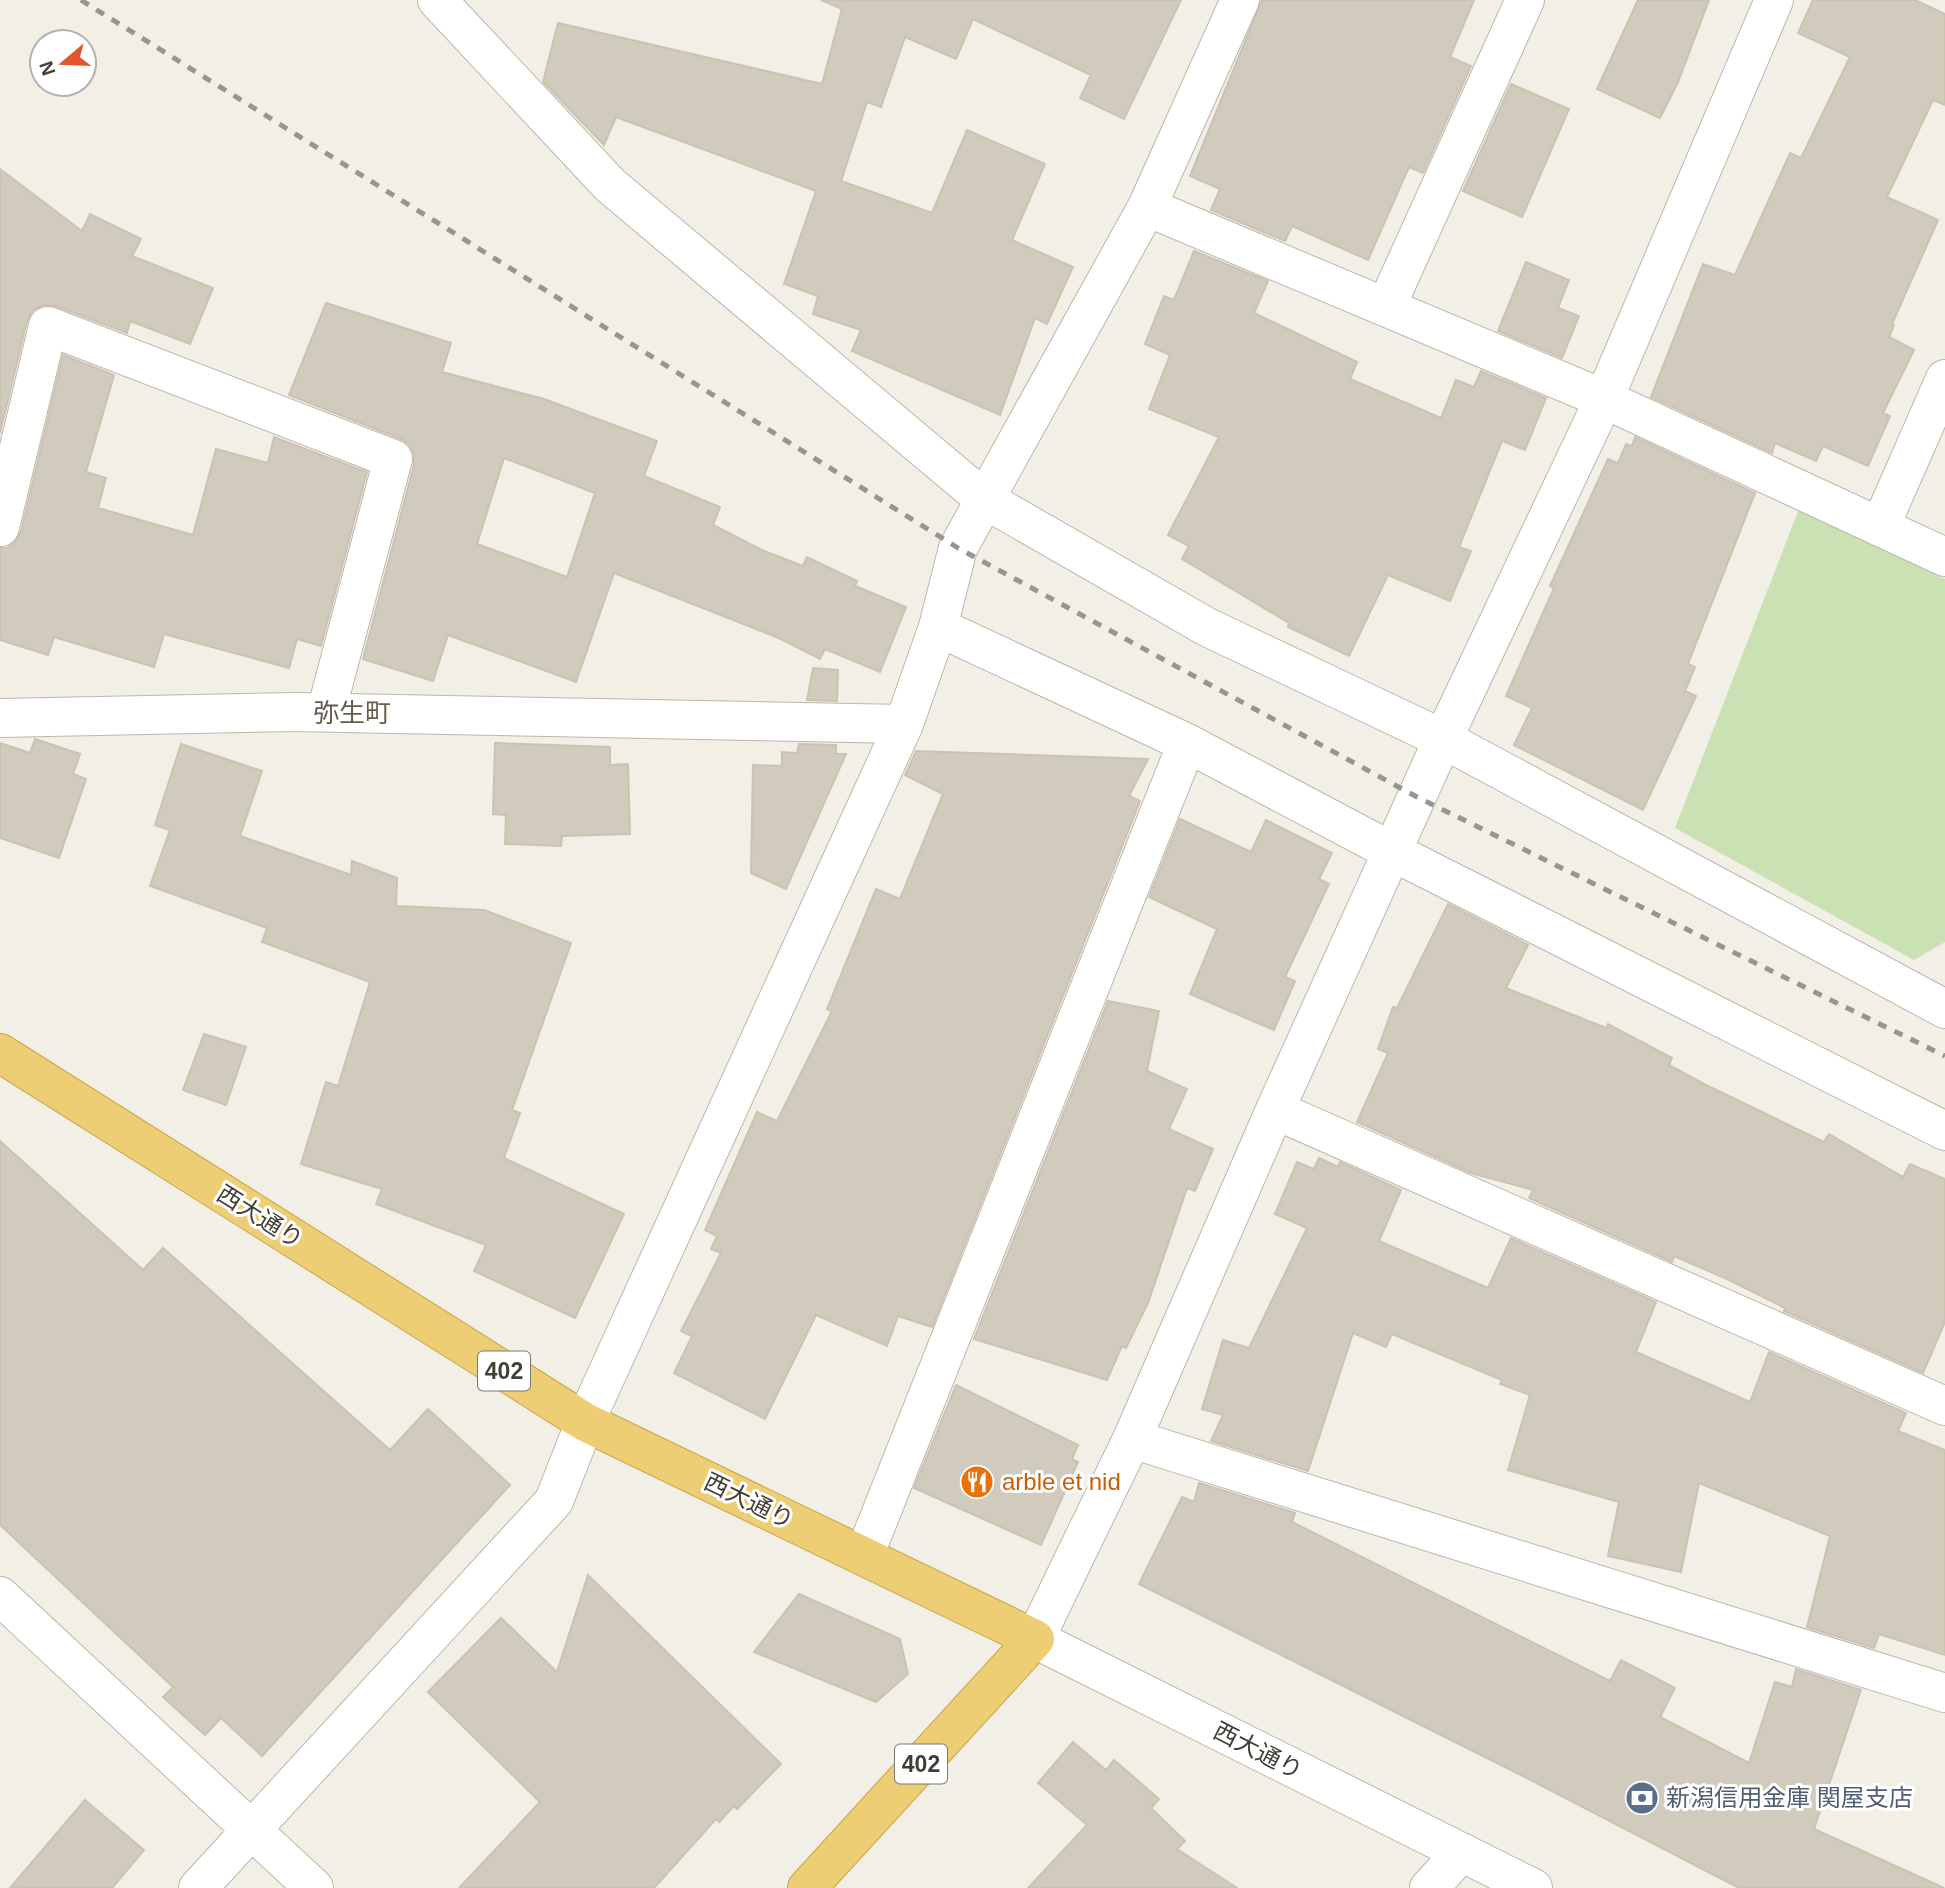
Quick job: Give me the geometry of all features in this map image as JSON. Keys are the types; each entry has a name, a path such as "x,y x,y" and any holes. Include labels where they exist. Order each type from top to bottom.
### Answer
{"highway":[{"name":"西大通り","path":"0,1053 585,1422 1035,1639"},
{"name":"402","path":"807,1888 1035,1639"}],"street":[{"path":"437,0 610,185 984,499 1207,626 1443,738 1945,1009"},
{"path":"198,1888 554,1501 585,1422 904,724 938,627 958,548 1147,207 1241,0"},
{"path":"1386,307 1525,0"},
{"path":"1035,1639 1132,1439 1391,851 1604,399 1774,0"},
{"path":"1147,207 1604,399 1945,557"},
{"path":"0,527 48,326 393,459 326,712"},
{"path":"1880,527 1945,379"},
{"path":"938,627 1187,743 1391,851 1945,1132"},
{"path":"0,718 326,712 904,724"},
{"path":"864,1556 1187,743"},
{"path":"1275,1111 1945,1406"},
{"path":"1132,1439 1945,1693"},
{"path":"0,1596 314,1888"},
{"name":"西大通り","path":"1035,1639 1533,1888"},
{"path":"1429,1888 1462,1852"}],"green space":[{"path":"1799,509 1945,579 1945,942 1914,960 1675,828"}],"building":[{"path":"821,0 1181,0 1124,119 1080,98 1091,75 973,19 956,59 905,37 881,107 867,102 841,181 932,213 967,130 1045,164 1012,240 1073,267 1047,324 1035,318 1000,415 852,351 861,330 813,314 818,296 784,284 816,191 616,117 604,145 543,82 558,23 822,84 842,9"},
{"path":"1262,0 1474,0 1450,57 1471,66 1423,173 1409,167 1368,260 1292,226 1285,241 1211,210 1220,189 1190,176"},
{"path":"1638,0 1709,0 1678,82 1660,118 1597,89"},
{"path":"1813,0 1915,0 1945,14 1945,105 1933,100 1887,197 1938,220 1892,324 1894,325 1889,337 1914,350 1883,413 1890,416 1868,466 1823,446 1816,461 1775,443 1772,453 1651,397 1703,264 1735,275 1790,153 1801,158 1850,57 1798,33"},
{"path":"1511,84 1569,109 1522,217 1463,191"},
{"path":"0,169 82,231 90,214 141,239 132,256 213,288 190,344 130,321 127,333 56,306 44,305 33,310 27,321 0,433"},
{"path":"1194,251 1268,281 1254,313 1357,362 1350,379 1441,418 1456,380 1474,387 1481,371 1546,398 1525,450 1502,441 1459,547 1471,551 1450,601 1388,575 1349,656 1288,627 1289,623 1182,559 1189,546 1168,535 1219,437 1149,409 1170,355 1145,344 1164,296 1174,300"},
{"path":"1526,262 1569,280 1558,308 1579,316 1562,358 1498,331"},
{"path":"326,303 451,343 442,372 544,399 657,441 644,476 720,507 713,525 764,551 803,566 807,557 857,581 855,586 906,607 880,672 825,649 820,659 781,639 614,573 576,682 448,635 433,681 363,659 414,465 414,455 410,445 401,439 289,395","holes":["504,458 595,493 567,577 477,544"]},
{"path":"63,355 114,375 86,472 106,478 98,508 193,535 216,449 268,463 274,437 367,472 321,646 297,639 289,668 164,634 154,667 54,637 48,655 0,640 0,548 7,548 15,542 21,532"},
{"path":"1635,437 1755,493 1688,664 1695,667 1685,691 1696,696 1643,810 1514,745 1532,708 1506,696 1554,588 1550,586 1608,459 1618,463 1626,444 1632,446"},
{"path":"813,668 838,670 837,701 807,700"},
{"path":"35,739 80,754 73,774 86,779 59,858 0,838 0,743 30,753"},
{"path":"495,743 610,747 610,765 628,764 630,834 562,836 561,846 505,844 506,815 493,814"},
{"path":"181,744 262,771 240,836 351,875 352,861 397,878 396,906 484,910 571,943 512,1110 520,1113 504,1158 624,1214 575,1318 474,1271 486,1245 376,1204 382,1189 301,1164 326,1082 338,1086 370,982 262,942 267,928 150,886 170,830 155,825"},
{"path":"799,744 836,745 836,754 846,754 786,889 751,873 753,765 782,766 782,752 797,753"},
{"path":"916,751 1148,759 1129,796 1140,801 932,1327 898,1316 887,1346 816,1315 765,1419 674,1373 692,1336 681,1331 721,1253 711,1249 717,1236 705,1230 757,1112 777,1121 832,1011 827,1009 876,889 900,899 943,794 905,775"},
{"path":"1180,819 1251,852 1266,820 1332,853 1319,879 1329,884 1285,977 1295,981 1274,1030 1190,994 1217,929 1149,897"},
{"path":"1448,904 1528,945 1506,988 1606,1028 1608,1024 1672,1058 1669,1065 1704,1084 1824,1142 1829,1134 1903,1177 1910,1164 1945,1179 1945,1322 1923,1373 1784,1311 1785,1308 1727,1279 1674,1256 1672,1262 1529,1198 1533,1190 1471,1173 1357,1122 1388,1053 1378,1049 1393,1007 1397,1008"},
{"path":"1108,1001 1159,1011 1147,1071 1187,1089 1169,1129 1213,1149 1195,1191 1187,1188 1148,1303 1126,1348 1122,1346 1107,1380 974,1339"},
{"path":"204,1034 246,1047 226,1105 183,1090"},
{"path":"0,1141 143,1270 163,1248 390,1450 428,1409 510,1485 262,1756 221,1718 205,1735 163,1697 173,1687 0,1525"},
{"path":"1319,1158 1338,1167 1340,1162 1401,1190 1379,1241 1488,1288 1511,1238 1656,1302 1636,1352 1750,1402 1769,1352 1906,1413 1898,1431 1945,1450 1945,1655 1879,1634 1874,1648 1807,1627 1830,1536 1699,1483 1681,1572 1608,1556 1619,1502 1508,1470 1530,1395 1500,1384 1502,1380 1392,1334 1386,1347 1353,1333 1308,1471 1211,1441 1223,1415 1202,1409 1223,1340 1249,1348 1307,1228 1275,1214 1297,1162 1314,1169"},
{"path":"956,1385 1078,1445 1072,1459 1078,1462 1041,1545 914,1488"},
{"path":"1199,1483 1295,1513 1292,1522 1610,1681 1621,1660 1675,1688 1660,1717 1749,1763 1775,1682 1792,1687 1796,1669 1861,1690 1814,1829 1944,1888 1739,1888 1517,1773 1139,1584 1182,1497 1194,1502"},
{"path":"588,1575 781,1764 737,1809 734,1806 719,1822 716,1819 654,1888 459,1888 540,1802 428,1692 501,1618 557,1672"},
{"path":"799,1594 900,1639 908,1674 876,1702 754,1652"},
{"path":"1073,1742 1106,1770 1114,1760 1159,1799 1151,1808 1185,1841 1177,1849 1237,1888 1028,1888 1087,1825 1038,1783"},
{"path":"85,1800 144,1850 112,1888 10,1888"}],"railway":[{"path":"81,0 958,548 1417,797 1945,1056"}],"place":[{"name":"arble et nid","path":"977,1482"},
{"name":"新潟信用金庫 関屋支店","path":"1642,1798"}],"district":[{"name":"弥生町","path":"352,713"}]}
